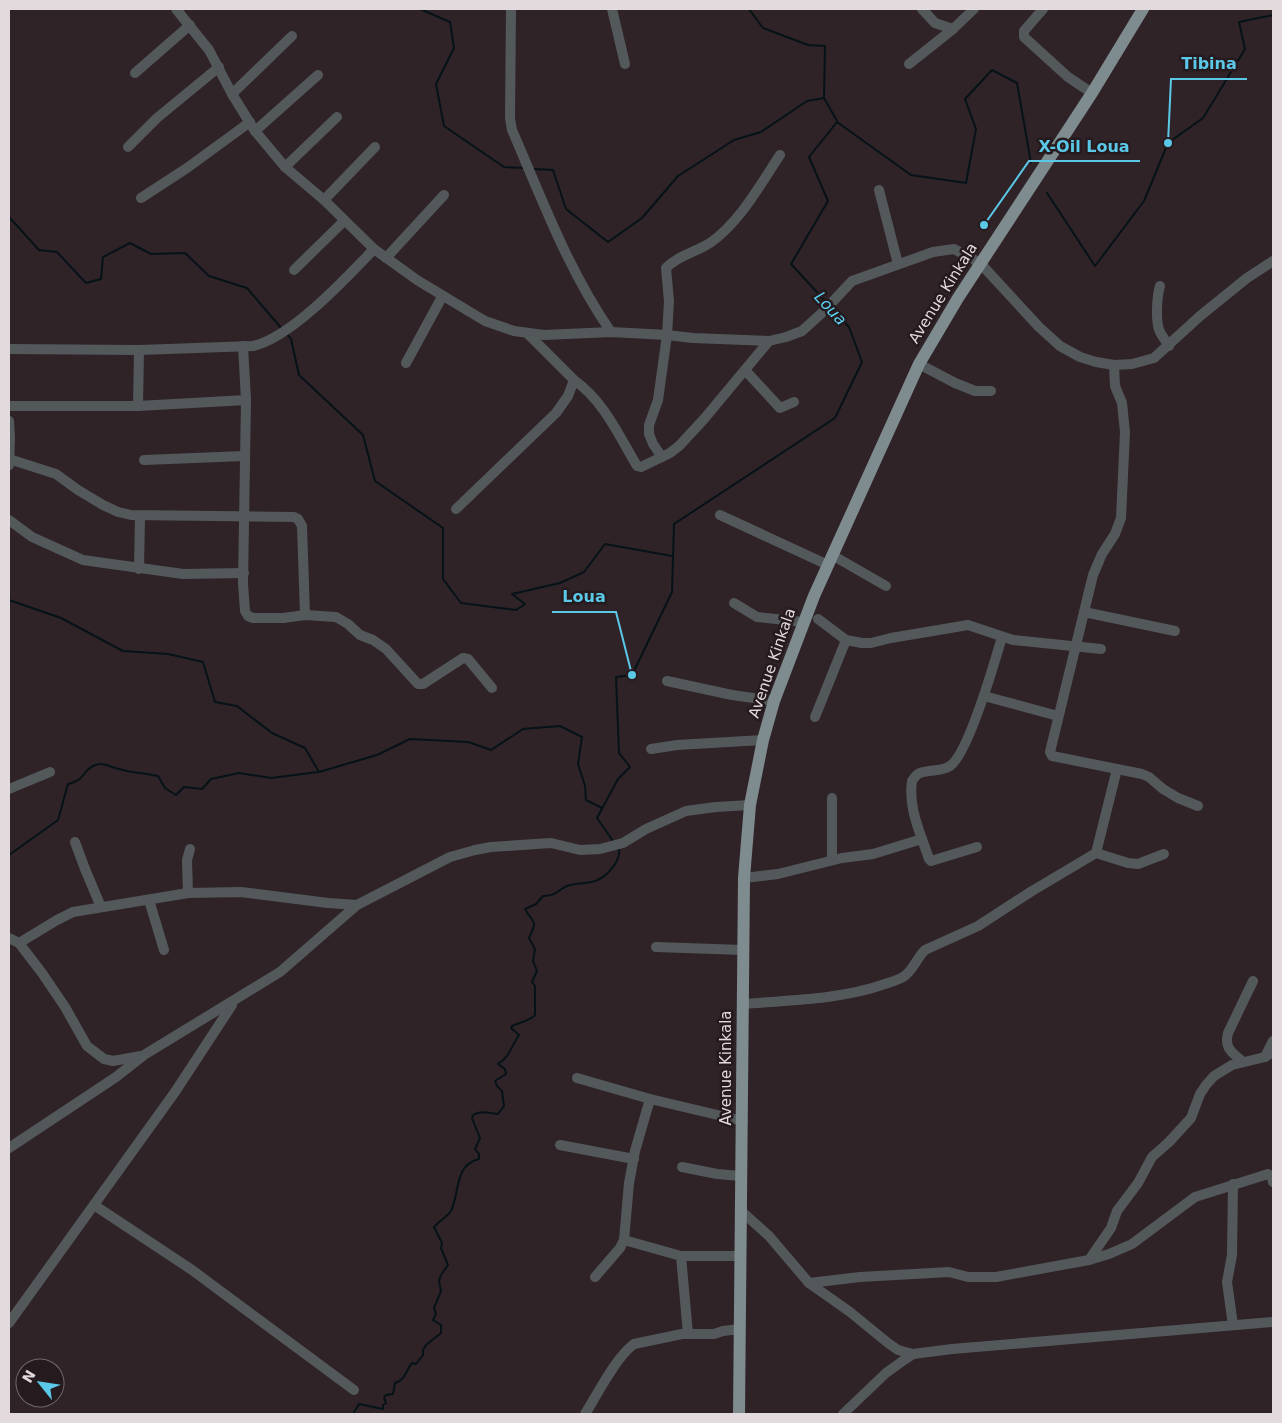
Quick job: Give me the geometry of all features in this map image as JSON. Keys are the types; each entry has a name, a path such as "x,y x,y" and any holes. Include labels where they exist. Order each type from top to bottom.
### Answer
{"main road":[{"name":"Avenue Kinkala","path":"739,1414 744,878 750,806 763,740 774,701 803,622 919,364 980,263 1092,93 1143,9"}],"street":[{"path":"176,9 209,50 232,94 253,127 285,167 324,200 374,249 442,297 485,322 528,334 611,332 769,341 802,331 852,281 945,249 954,250 980,263 1039,327 1060,346 1096,362 1114,365 1145,362 1154,358 1169,346 1200,316 1247,278 1273,261"},
{"path":"511,9 510,118 512,130 577,277 611,332"},
{"path":"612,9 625,64"},
{"path":"922,9 935,23 953,29"},
{"path":"1043,9 1024,31 1024,37 1061,71 1092,93"},
{"path":"908,64 953,29 972,10"},
{"path":"135,73 190,25"},
{"path":"232,94 292,36"},
{"path":"128,146 157,118 219,67"},
{"path":"141,198 253,127 318,75"},
{"path":"285,167 338,117"},
{"path":"324,200 375,147"},
{"path":"662,457 653,444 649,434 649,425 658,400 667,335 669,301 666,268 710,242 728,226 747,203 780,155"},
{"path":"878,190 898,264"},
{"path":"386,258 444,195"},
{"path":"294,270 344,221"},
{"path":"9,349 139,350 262,344 305,315 344,281 374,249"},
{"path":"1160,286 1158,325 1169,346"},
{"path":"406,363 442,297"},
{"path":"528,334 574,380 587,390 599,404 637,466 641,467 662,457 678,446 746,370 769,341"},
{"path":"243,346 246,400 243,595 248,616 253,618 283,618 305,615 336,617 343,620 360,635 373,640 386,650 418,684 423,684 465,658 481,672 492,688"},
{"path":"138,406 139,350"},
{"path":"919,364 975,391 991,391"},
{"path":"1114,365 1115,386 1122,402 1125,432 1121,518 1093,575 1058,716 1051,748 1052,756 1149,777 1163,789 1178,798 1198,806"},
{"path":"746,370 780,408 794,402"},
{"path":"456,509 556,413 568,396 574,380"},
{"path":"9,406 138,406 246,400"},
{"path":"9,421 9,465"},
{"path":"144,460 244,456"},
{"path":"9,459 56,474 78,490 118,512 140,516 290,516 298,519 300,522 305,615"},
{"path":"720,515 830,560 886,586"},
{"path":"139,569 140,516"},
{"path":"9,520 13,525 32,537 83,560 183,574 244,573"},
{"path":"734,603 757,617 803,622"},
{"path":"1084,612 1175,631"},
{"path":"818,619 846,640 871,643 968,625 1002,637 1033,643 1101,649"},
{"path":"977,847 931,861 916,822 910,795 912,781 920,773 937,771 950,766 958,757 984,696 1002,637"},
{"path":"815,717 846,640"},
{"path":"668,681 732,695 774,701"},
{"path":"984,696 1058,716"},
{"path":"651,748 763,740"},
{"path":"743,1004 834,997 903,978 912,970 918,957 925,950 978,926 1096,853 1116,769"},
{"path":"9,790 50,772"},
{"path":"832,798 832,860"},
{"path":"9,1148 116,1077 144,1055 280,972 357,905 450,857 475,850 551,843 580,850 600,849 618,844 686,811 716,807 750,806"},
{"path":"744,878 778,874 832,860 873,854 922,839"},
{"path":"75,842 101,907"},
{"path":"188,893 187,860 190,849"},
{"path":"1096,853 1128,863 1138,864 1164,854"},
{"path":"19,943 73,912 188,893 241,892 357,905"},
{"path":"149,900 164,950"},
{"path":"9,938 19,943 65,1007 87,1046 104,1059 113,1061 144,1055"},
{"path":"656,947 743,950"},
{"path":"1243,1062 1228,1048 1226,1041 1253,981"},
{"path":"9,1323 175,1092 233,1002"},
{"path":"1089,1260 1111,1228 1117,1211 1138,1182 1152,1157 1170,1142 1191,1118 1200,1094 1206,1085 1214,1076 1232,1065 1270,1058 1273,1041"},
{"path":"577,1078 650,1099 743,1121"},
{"path":"595,1277 620,1248 624,1240 634,1159 642,1120 650,1099"},
{"path":"560,1145 634,1159"},
{"path":"682,1167 717,1174 742,1176"},
{"path":"809,1283 860,1277 949,1272 968,1277 996,1277 1089,1260 1132,1244 1195,1197 1268,1174 1273,1182"},
{"path":"1233,1184 1232,1255 1227,1282 1234,1325"},
{"path":"94,1205 192,1270 354,1390"},
{"path":"740,1210 769,1236 809,1283 898,1350 913,1354 952,1349 1273,1322"},
{"path":"624,1240 682,1256 741,1256"},
{"path":"682,1256 688,1334"},
{"path":"585,1414 612,1371 634,1344 688,1334 714,1334 740,1329"},
{"path":"843,1414 886,1373 913,1354"}],"waterway":[{"path":"420,9 450,22 454,48 436,84 444,126 504,167 524,168"},
{"path":"749,9 763,28 808,45 825,46 824,97"},
{"path":"1047,193 1095,266 1144,201 1168,143 1203,118 1245,49 1239,22 1273,15"},
{"name":"Loua","path":"827,303 791,264 828,201 809,157 837,122 911,175 966,183 976,129 965,99 992,70 1017,83 1031,163"},
{"path":"534,169 553,170 566,209 608,242 642,218 678,176 734,140 761,132 807,101 824,98 837,121"},
{"path":"9,217 39,250 57,252 86,283 101,279 103,257 130,243 151,254 185,253 209,276 247,288 282,329"},
{"name":"Loua","path":"613,841 597,818 618,779 630,767 619,753 616,677 632,675 672,592 674,524 835,418 862,362 849,327 831,308"},
{"path":"287,334 291,339 299,375 363,435 375,481 443,528 443,579 461,603 516,610 525,604 512,594 560,583 584,572 605,544 672,556"},
{"path":"9,600 61,618 123,651 168,654 203,662 215,702 237,706 272,733 305,748 319,772 377,755 410,739 468,742 491,750 523,729 560,726 582,737 578,764 585,786 586,800 602,808"},
{"path":"9,855 58,820 68,784 81,778 93,766 103,764 158,776 165,788 176,795 184,787 202,789 211,779 239,773 271,778 318,772"},
{"name":"Loua","path":"353,1414 359,1404 383,1409 383,1405 386,1403 384,1398 386,1395 393,1394 395,1383 399,1382 412,1363 416,1364 423,1355 426,1345 441,1333 441,1325 433,1320 436,1314 434,1308 441,1291 439,1281 448,1265 441,1248 442,1243 434,1227 451,1211 459,1180 465,1167 479,1159 479,1154 475,1149 480,1138 472,1118 473,1115 482,1112 498,1114 504,1106 502,1091 495,1081 506,1074 505,1069 498,1064 508,1055 519,1035 511,1028 535,1015 535,986 532,982 537,971 533,961 535,949 529,938 534,922 525,909 536,904 543,896 553,894 567,886 596,881 601,878 611,870 617,860 619,849"}],"place":[{"name":"Tibina","path":"1168,143"},
{"name":"X-Oil Loua","path":"984,225"},
{"name":"Loua","path":"632,675"}]}
